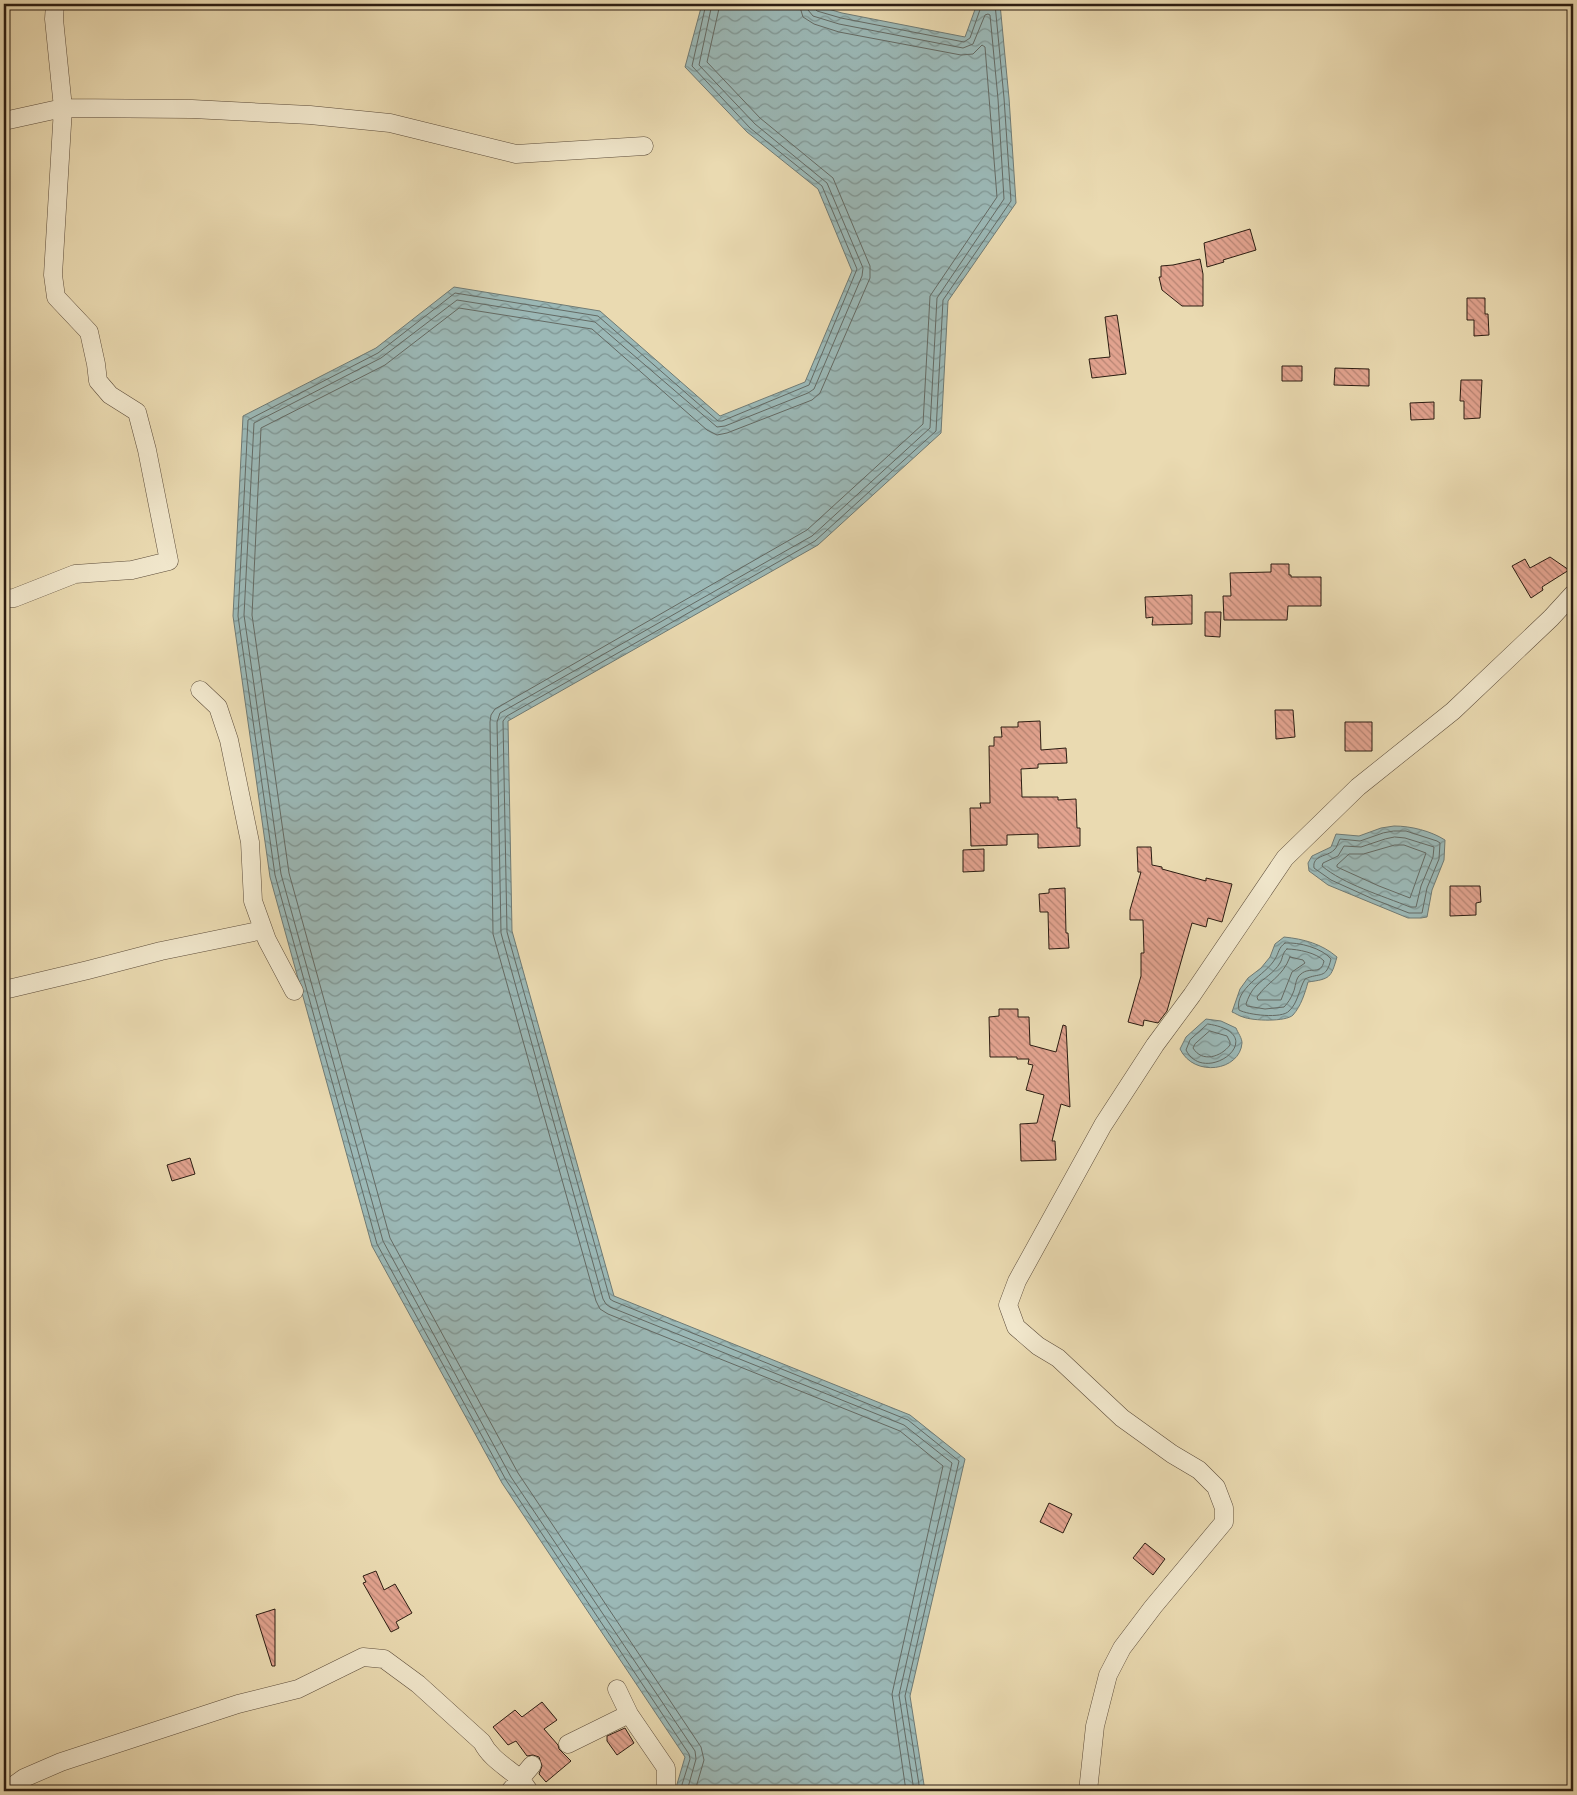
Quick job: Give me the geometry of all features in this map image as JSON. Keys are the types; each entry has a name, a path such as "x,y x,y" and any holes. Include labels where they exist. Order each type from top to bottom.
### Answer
{"street":[{"path":"4,599 14,598 76,574 132,570 169,561 147,450 136,412 110,395 98,380 89,332 56,297 53,275 63,108 54,19 55,4"},
{"path":"4,121 63,108 192,109 310,115 390,124 516,154 644,146"},
{"path":"1088,1791 1095,1726 1108,1675 1122,1648 1153,1607 1224,1522 1224,1508 1216,1487 1199,1470 1172,1454 1122,1418 1058,1358 1038,1346 1016,1327 1008,1305 1017,1282 1103,1126 1155,1045 1192,995 1285,858 1358,787 1453,712 1551,618 1573,594"},
{"path":"200,690 218,707 229,740 250,842 253,901 263,930 294,990"},
{"path":"4,990 161,950 263,930"},
{"path":"5,1791 24,1778 61,1762 238,1704 298,1689 362,1657 384,1659 418,1684 482,1742 486,1751 502,1766 519,1787 532,1765"},
{"path":"617,1689 629,1714 666,1768 666,1791"},
{"path":"568,1744 629,1714"}],"water":[{"path":"702,4 811,4 842,13 965,37 977,4 1000,4 1016,203 948,301 941,433 818,545 508,721 512,931 614,1296 910,1415 965,1459 910,1696 925,1791 675,1791 685,1757 502,1483 372,1246 270,877 233,616 243,416 376,348 454,287 600,311 720,416 805,382 852,271 818,189 747,132 685,67"},
{"path":"1394,826 1421,830 1445,840 1444,860 1432,890 1427,917 1408,918 1328,885 1309,871 1308,863 1312,856 1331,847 1336,834 1359,836 1381,828"},
{"path":"1284,937 1312,943 1331,952 1337,957 1331,973 1321,980 1308,982 1298,1008 1293,1015 1284,1019 1254,1019 1242,1017 1232,1012 1240,989 1248,978 1261,968 1270,957 1275,944"},
{"path":"1206,1019 1221,1021 1236,1028 1241,1037 1242,1043 1239,1052 1233,1060 1225,1065 1205,1067 1195,1064 1180,1049 1186,1037"}],"building":[{"path":"1250,229 1256,250 1207,267 1204,243"},
{"path":"1200,259 1203,274 1203,306 1182,306 1162,290 1159,277 1161,277 1161,266"},
{"path":"1467,298 1485,298 1485,314 1488,314 1489,335 1474,336 1474,320 1467,320"},
{"path":"1117,315 1126,374 1092,378 1089,359 1110,357 1105,317"},
{"path":"1282,366 1302,366 1302,381 1282,381"},
{"path":"1335,368 1369,369 1369,386 1334,385"},
{"path":"1461,380 1482,380 1480,418 1464,419 1464,401 1460,401"},
{"path":"1434,402 1434,419 1411,420 1410,403"},
{"path":"1550,557 1569,570 1542,587 1543,590 1531,598 1512,566 1525,559 1530,568"},
{"path":"1271,564 1289,564 1289,575 1291,577 1321,577 1321,606 1288,606 1287,620 1224,620 1223,596 1231,596 1230,573 1271,572"},
{"path":"1192,595 1192,624 1152,625 1153,617 1146,618 1145,597"},
{"path":"1205,612 1221,612 1220,637 1205,636"},
{"path":"1275,710 1293,710 1295,737 1276,739"},
{"path":"1040,721 1041,750 1066,748 1067,763 1038,764 1038,768 1021,769 1022,797 1058,797 1058,800 1076,799 1077,828 1080,828 1080,846 1038,848 1038,834 1007,835 1007,845 971,846 970,808 981,808 980,803 990,803 989,746 994,746 994,737 1002,737 1001,727 1018,727 1018,722"},
{"path":"1345,722 1372,722 1372,751 1345,751"},
{"path":"1137,847 1151,847 1152,865 1162,867 1162,869 1206,881 1206,878 1232,884 1222,922 1208,918 1206,927 1192,923 1167,1011 1158,1023 1144,1020 1143,1026 1128,1022 1141,976 1141,953 1144,953 1143,920 1130,920 1130,910 1141,872 1138,872"},
{"path":"984,849 984,871 963,872 963,850"},
{"path":"1450,886 1480,886 1481,902 1476,903 1476,915 1450,916"},
{"path":"1065,888 1066,933 1068,933 1069,948 1049,949 1048,912 1040,912 1039,894 1049,893 1049,889"},
{"path":"999,1009 1018,1009 1018,1017 1029,1017 1030,1045 1056,1052 1063,1025 1066,1026 1070,1107 1061,1104 1052,1141 1055,1141 1056,1160 1021,1161 1020,1124 1037,1123 1044,1095 1026,1090 1033,1065 1028,1064 1029,1059 990,1057 989,1017 999,1016"},
{"path":"190,1158 195,1174 172,1181 167,1165"},
{"path":"1049,1503 1072,1514 1063,1533 1040,1522"},
{"path":"1145,1543 1165,1559 1153,1575 1133,1558"},
{"path":"376,1571 384,1590 395,1584 412,1613 396,1622 399,1628 391,1632 363,1583 366,1582 363,1576"},
{"path":"275,1609 275,1666 272,1666 256,1615"},
{"path":"542,1702 557,1720 544,1729 571,1761 546,1782 539,1774 542,1766 539,1757 527,1756 516,1741 508,1745 493,1727 515,1710 522,1717"},
{"path":"625,1728 634,1743 617,1755 607,1741 607,1736"}]}
